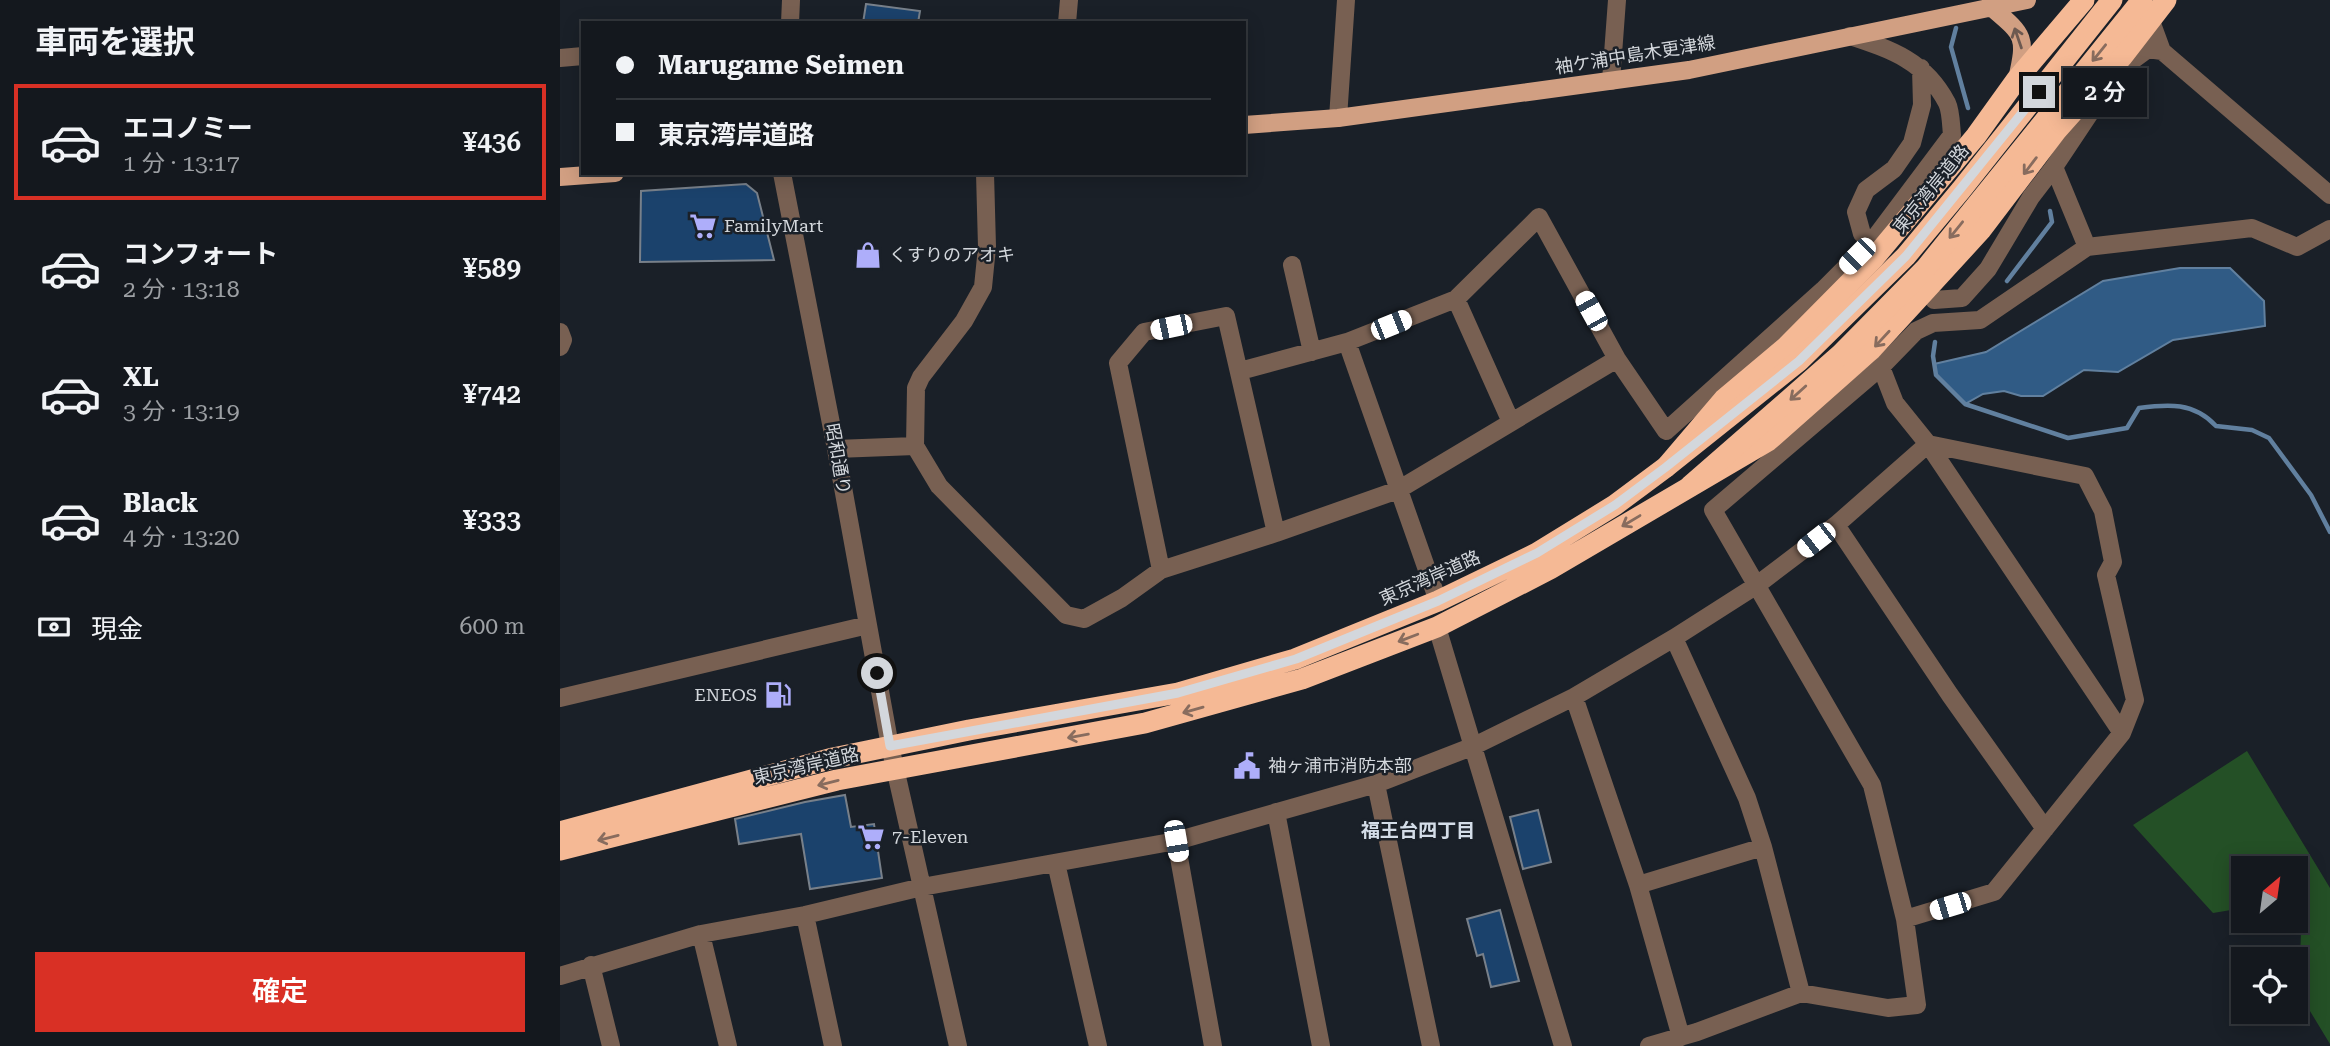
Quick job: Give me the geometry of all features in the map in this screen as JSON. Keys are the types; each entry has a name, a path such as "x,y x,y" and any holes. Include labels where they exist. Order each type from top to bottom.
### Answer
{"highway":[{"path":"1666,467 1724,399 1787,346 1874,258 2084,0"},
{"name":"東京湾岸道路","path":"560,832 833,758 1178,693 1296,659 1438,601 1537,553 1615,505 1799,361 1906,256 2112,0"},
{"name":"東京湾岸道路","path":"560,850 837,780 1145,723 1302,679 1437,627 1550,569 1690,486 1841,354 1925,269 2139,0"},
{"path":"1690,486 1768,441 1871,350 1981,230 2057,130 2166,0"}],"main road":[{"name":"袖ケ浦中島木更津線","path":"1246,125 1338,118 1689,70 1980,6 2027,0"},
{"path":"1980,6 2018,30 2023,52 2017,79"},
{"path":"560,177 588,175"}],"street":[{"path":"790,21 792,0"},
{"path":"1068,21 1069,0"},
{"path":"1338,118 1346,0"},
{"path":"1611,81 1617,0"},
{"path":"2139,0 2151,21 2162,51 2330,195"},
{"path":"1240,371 1347,342 1456,299 1539,217 1617,359 1666,432 1823,290 1874,239 1952,135 1948,105 1921,68 1889,49 1850,36"},
{"path":"1934,300 1962,298 1971,289 1989,269 2031,197 2094,107 2133,60 2148,49 2162,51"},
{"path":"560,58 581,56"},
{"path":"1862,234 1856,212 1866,190 1894,169 1912,143 1922,106 1921,68"},
{"path":"2054,167 2087,247"},
{"name":"昭和通り","path":"782,175 895,768"},
{"path":"985,175 984,287 964,321 921,377 916,388 915,446 939,486 1066,615 1084,619 1122,598 1161,570 1398,490 1617,359"},
{"path":"1649,1046 1801,993 1888,1008 1916,1005 1905,919 1872,785 1713,510 1881,367 1916,331 1933,323 1980,320 2087,247 2252,228 2297,247 2330,229"},
{"path":"1292,265 1312,352"},
{"path":"1456,299 1511,422"},
{"path":"1161,570 1118,363 1144,332 1226,316 1276,533"},
{"path":"560,332 563,340 560,347"},
{"path":"1347,342 1438,601"},
{"path":"1881,367 1895,403 1928,444 2122,733"},
{"path":"560,976 701,934 805,915 922,887 1176,841 1376,784 1474,746 1574,697 1757,585 1836,525 1928,444"},
{"path":"1905,919 1994,892 2122,733 2135,700 2106,575 2113,562 2104,511 2085,476 1928,444"},
{"path":"836,449 915,446"},
{"path":"1836,525 1950,695 2045,829"},
{"path":"560,698 867,625"},
{"path":"1437,627 1563,1046"},
{"path":"1674,638 1747,798 1763,847 1801,993"},
{"path":"1574,697 1638,885 1681,1037"},
{"path":"895,768 958,1046"},
{"path":"1376,784 1431,1046"},
{"path":"1276,813 1321,1046"},
{"path":"1176,841 1213,1046"},
{"path":"1638,885 1763,847"},
{"path":"1056,863 1098,1046"},
{"path":"805,915 832,1046"},
{"path":"701,934 728,1046"},
{"path":"591,965 611,1046"}],"green space":[{"path":"2247,751 2330,888 2330,1044 2308,1008 2308,947 2300,947 2301,933 2308,933 2308,856 2231,856 2231,910 2213,913 2133,825"}],"water":[{"path":"2180,268 2230,268 2264,301 2265,326 2173,340 2118,372 2084,370 2043,396 2021,396 2004,391 1983,394 1965,404 1936,375 1934,364 1986,352 2103,281"}],"building":[{"path":"866,4 920,11 918,21 863,21"},
{"name":"FamilyMart","path":"746,184 757,193 774,260 640,262 641,191"},
{"path":"845,795 851,827 874,824 882,878 810,889 801,834 739,844 735,819"},
{"path":"1538,810 1551,862 1523,869 1510,817"},
{"path":"1500,910 1519,981 1491,987 1483,954 1477,956 1467,919"}],"waterway":[{"path":"1956,28 1951,47 1968,108"},
{"path":"2007,281 2052,222 2050,211"},
{"path":"1935,342 1933,356 1936,375 1965,404 2068,438 2127,428 2139,408 2160,406 2180,406 2199,412 2216,426 2252,430 2269,438 2311,495 2330,532"}],"place":[{"name":"FamilyMart","path":"703,226"},
{"name":"くすりのアオキ","path":"868,255"},
{"name":"ENEOS","path":"778,695"},
{"name":"袖ヶ浦市消防本部","path":"1247,766"},
{"name":"7-Eleven","path":"871,837"}],"district":[{"name":"福王台四丁目","path":"1418,830"}],"route":[{"path":"877,673 890,746 1178,693 1296,659 1438,601 1537,553 1615,505 1799,361 1906,256 2039,92"}]}
